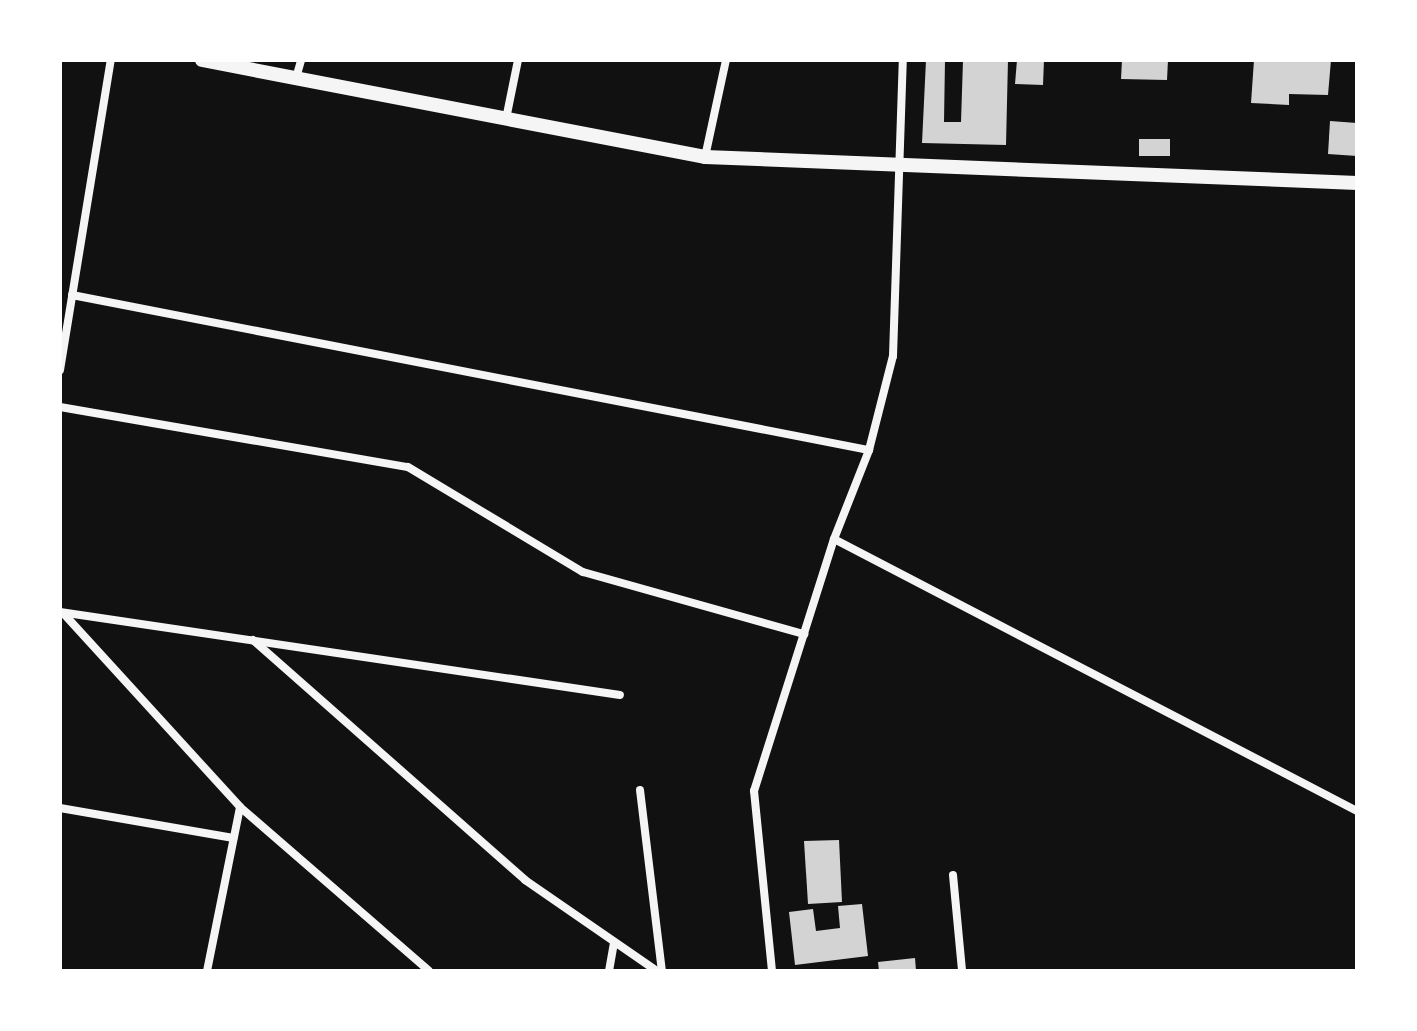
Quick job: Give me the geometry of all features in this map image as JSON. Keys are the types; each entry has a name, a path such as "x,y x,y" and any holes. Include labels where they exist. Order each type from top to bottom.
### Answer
{"street":[{"path":"60,370 111,60"},
{"path":"202,60 705,157 899,168 1357,183"},
{"path":"296,78 301,60"},
{"path":"506,119 518,60"},
{"path":"705,157 726,60"},
{"path":"772,971 754,791 834,539 869,450 893,356 903,60"},
{"path":"72,295 869,450"},
{"path":"60,407 408,467 583,572 804,634"},
{"path":"834,539 1357,811"},
{"path":"61,613 251,638 620,695"},
{"path":"61,613 240,807 429,971"},
{"path":"251,638 525,880 614,944 660,971"},
{"path":"640,790 660,971"},
{"path":"207,971 240,807"},
{"path":"60,808 233,838"},
{"path":"953,875 962,971"},
{"path":"609,971 614,944"}],"building":[{"path":"926,60 945,60 944,122 961,122 963,60 1008,60 1006,145 922,143"},
{"path":"1017,60 1044,60 1043,85 1015,84"},
{"path":"1122,60 1168,60 1167,80 1121,79"},
{"path":"1254,60 1331,60 1328,95 1289,94 1289,105 1251,103"},
{"path":"1330,121 1357,123 1357,156 1328,154"},
{"path":"1139,139 1170,139 1170,156 1139,156"},
{"path":"839,840 842,902 808,904 804,841"},
{"path":"862,904 868,956 795,965 789,912 813,909 816,931 840,928 838,906"},
{"path":"915,958 916,971 879,971 878,962"}]}
